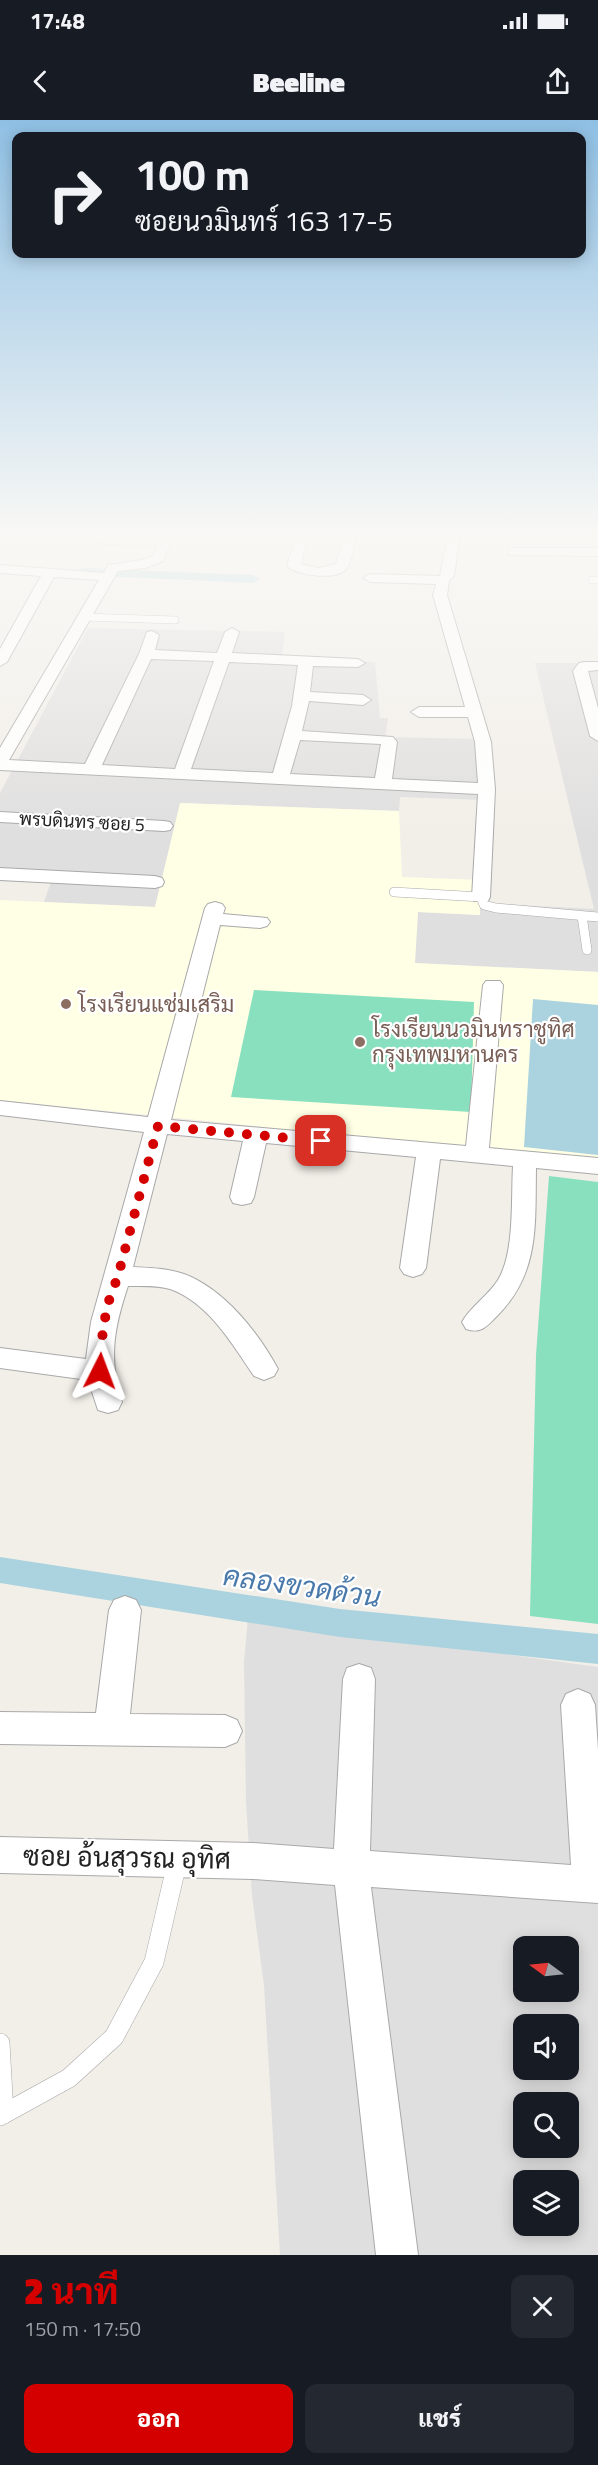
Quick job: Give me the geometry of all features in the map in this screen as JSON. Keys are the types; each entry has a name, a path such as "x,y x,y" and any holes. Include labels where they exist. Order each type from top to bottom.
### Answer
{"street":[{"path":"0,662 16,634"},
{"path":"74,634 0,764 487,789"},
{"path":"181,774 231,634"},
{"path":"451,634 483,742 487,789 481,897"},
{"path":"91,770 146,654 152,635"},
{"path":"146,654 358,663"},
{"path":"280,779 301,696 306,661"},
{"path":"598,666 584,666 580,671 598,736"},
{"path":"301,696 363,700"},
{"path":"419,712 474,712"},
{"path":"292,735 387,740 389,742 382,784"},
{"name":"พรบดินทร ซอย 5","path":"0,817 164,826"},
{"path":"0,874 155,882"},
{"path":"108,1402 100,1371 100,1351 107,1306 118,1276 214,914 260,922"},
{"path":"477,1156 493,985"},
{"path":"0,1108 158,1126 598,1166"},
{"path":"242,1197 256,1135"},
{"path":"413,1268 429,1151"},
{"path":"475,1322 501,1294 513,1276 519,1252 525,1160"},
{"path":"118,1276 171,1280 190,1287 227,1320 264,1369"},
{"path":"0,1358 100,1371"},
{"path":"111,1730 125,1610"},
{"path":"359,1679 351,1869 397,2255"},
{"path":"578,1705 594,1884"},
{"path":"0,1728 225,1731"},
{"name":"ซอย อ้นสุวรณ อุทิศ","path":"0,1855 253,1860 351,1869 594,1884"}],"lane":[{"path":"394,892 481,897 484,905 496,908 598,917"},
{"path":"582,916 587,950"},
{"path":"0,2043 2,2115 69,2078 114,2037 154,1962 178,1859"}],"shaded area":[{"path":"85,634 285,634 282,658 375,662 380,718 388,718 385,737 479,739 482,800 400,797 399,811 181,803 155,907 44,902 52,879 0,876 0,793"},
{"path":"535,663 598,663 598,972 414,963 418,912 480,915 480,903 594,909"},
{"name":"โรงเรียนนวมินทราชูทิศ กรุงเทพมหานคร","path":"180,803 399,811 402,877 480,880 480,915 418,912 415,963 598,972 598,1161 0,1100 0,900 155,907"},
{"path":"248,1618 598,1667 598,2255 280,2255 264,1985 252,1896 246,1802 244,1662"}],"green space":[{"path":"254,990 474,1002 471,1112 231,1097"},
{"path":"549,1176 598,1182 598,1624 530,1616 536,1355"}],"water":[{"path":"533,999 598,1005 598,1155 524,1147"}],"waterway":[{"name":"คลองขวดด้วน","path":"0,1570 340,1623 598,1649"}],"place":[{"name":"โรงเรียนแช่มเสริม","path":"66,1004"},
{"name":"โรงเรียนนวมินทราชูทิศ กรุงเทพมหานคร","path":"360,1042"}],"route":[{"path":"100,1371 100,1351 107,1306 118,1276 158,1126 321,1141"}]}
